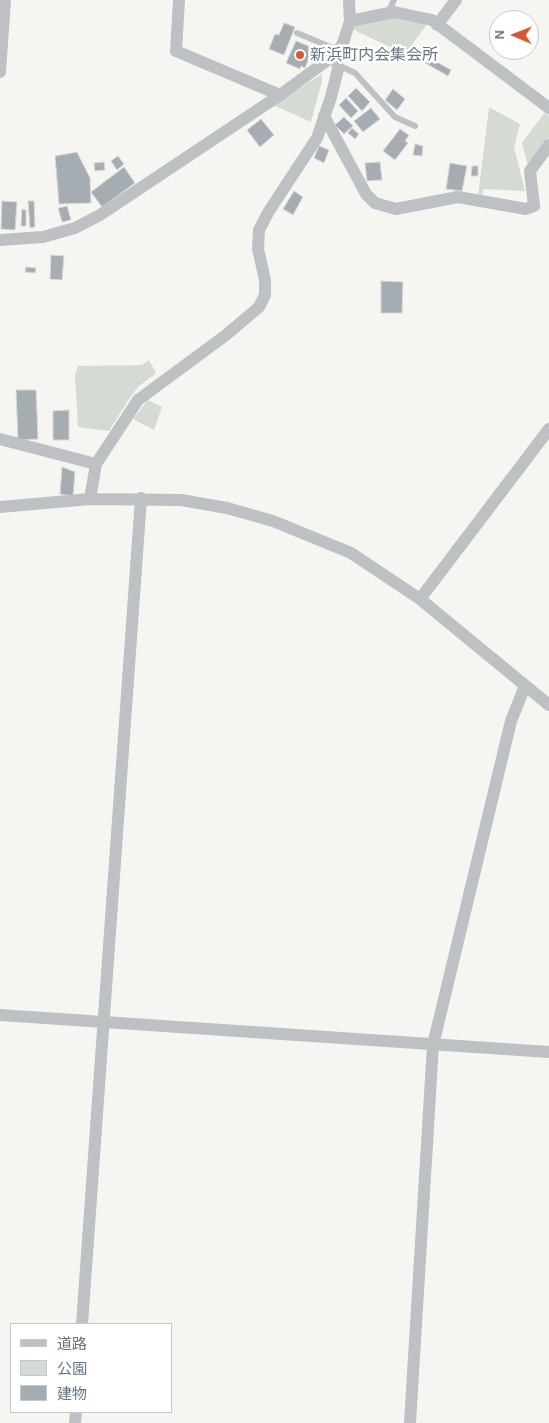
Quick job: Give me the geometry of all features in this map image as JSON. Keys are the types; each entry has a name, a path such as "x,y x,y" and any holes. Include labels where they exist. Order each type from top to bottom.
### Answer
{"street":[{"path":"0,72 5,0"},
{"path":"179,0 176,51 280,95"},
{"path":"90,499 96,464 138,400 226,336 259,307 265,295 265,280 258,249 259,230 268,211 317,138 331,97 337,56 350,21 348,0"},
{"path":"437,25 456,0"},
{"path":"350,21 388,13 408,14 432,20 549,108"},
{"path":"0,240 43,237 75,228 100,215 337,56"},
{"path":"324,116 338,138 366,194 375,203 396,208 458,197 526,209 534,206 530,171 549,145"},
{"path":"420,599 549,429"},
{"path":"0,439 96,464"},
{"path":"82,1323 141,498"},
{"path":"0,507 90,499 141,498 181,500 227,508 274,521 351,553 420,599 549,705"},
{"path":"410,1423 432,1044 511,721 526,686"},
{"path":"0,1014 102,1023 549,1052"}],"lane":[{"path":"388,13 394,0"},
{"path":"297,33 337,56 395,117 415,126"}],"green space":[{"path":"400,17 428,23 405,54 354,30 355,24"},
{"path":"322,74 322,81 311,122 273,105"},
{"path":"489,107 520,124 514,147 525,191 483,189 482,198 478,197"},
{"path":"545,112 549,116 549,137 528,166 522,143"},
{"path":"149,360 156,373 138,387 109,431 78,427 75,375 78,366 142,365"},
{"path":"148,400 162,407 154,430 133,419"}],"building":[{"path":"284,23 295,27 284,55 269,49 275,34 279,35"},
{"path":"296,41 313,48 305,68 301,66 300,69 286,63"},
{"path":"423,54 451,70 448,76 420,60"},
{"path":"356,88 370,102 362,111 348,96"},
{"path":"393,89 405,99 397,110 385,100"},
{"path":"346,98 358,111 351,118 339,105"},
{"path":"371,108 380,119 363,132 354,121"},
{"path":"344,117 353,126 344,134 335,125"},
{"path":"261,119 274,135 260,147 247,130"},
{"path":"352,128 359,134 355,139 348,133"},
{"path":"400,129 409,135 405,141 408,143 395,160 383,151"},
{"path":"415,144 423,146 422,156 413,155"},
{"path":"319,146 329,150 324,163 314,158"},
{"path":"77,152 90,178 91,203 59,204 55,156"},
{"path":"118,156 124,164 117,170 111,161"},
{"path":"104,162 105,170 95,171 94,163"},
{"path":"380,162 382,180 367,181 365,163"},
{"path":"450,163 467,166 462,191 446,189"},
{"path":"472,166 478,166 478,176 471,176"},
{"path":"124,167 135,183 102,207 91,192"},
{"path":"294,191 303,197 293,215 283,209"},
{"path":"2,201 17,202 15,230 1,229"},
{"path":"28,201 34,201 35,227 30,228"},
{"path":"67,206 71,220 62,222 58,208"},
{"path":"22,209 26,210 26,226 21,226"},
{"path":"51,255 64,256 62,280 50,279"},
{"path":"26,267 36,268 35,273 25,272"},
{"path":"381,281 403,282 402,313 381,313"},
{"path":"16,390 36,390 38,439 18,440"},
{"path":"69,410 69,440 53,440 53,411"},
{"path":"62,467 75,472 73,496 60,494"}],"place":[{"name":"新浜町内会集会所","path":"300,55"}]}
